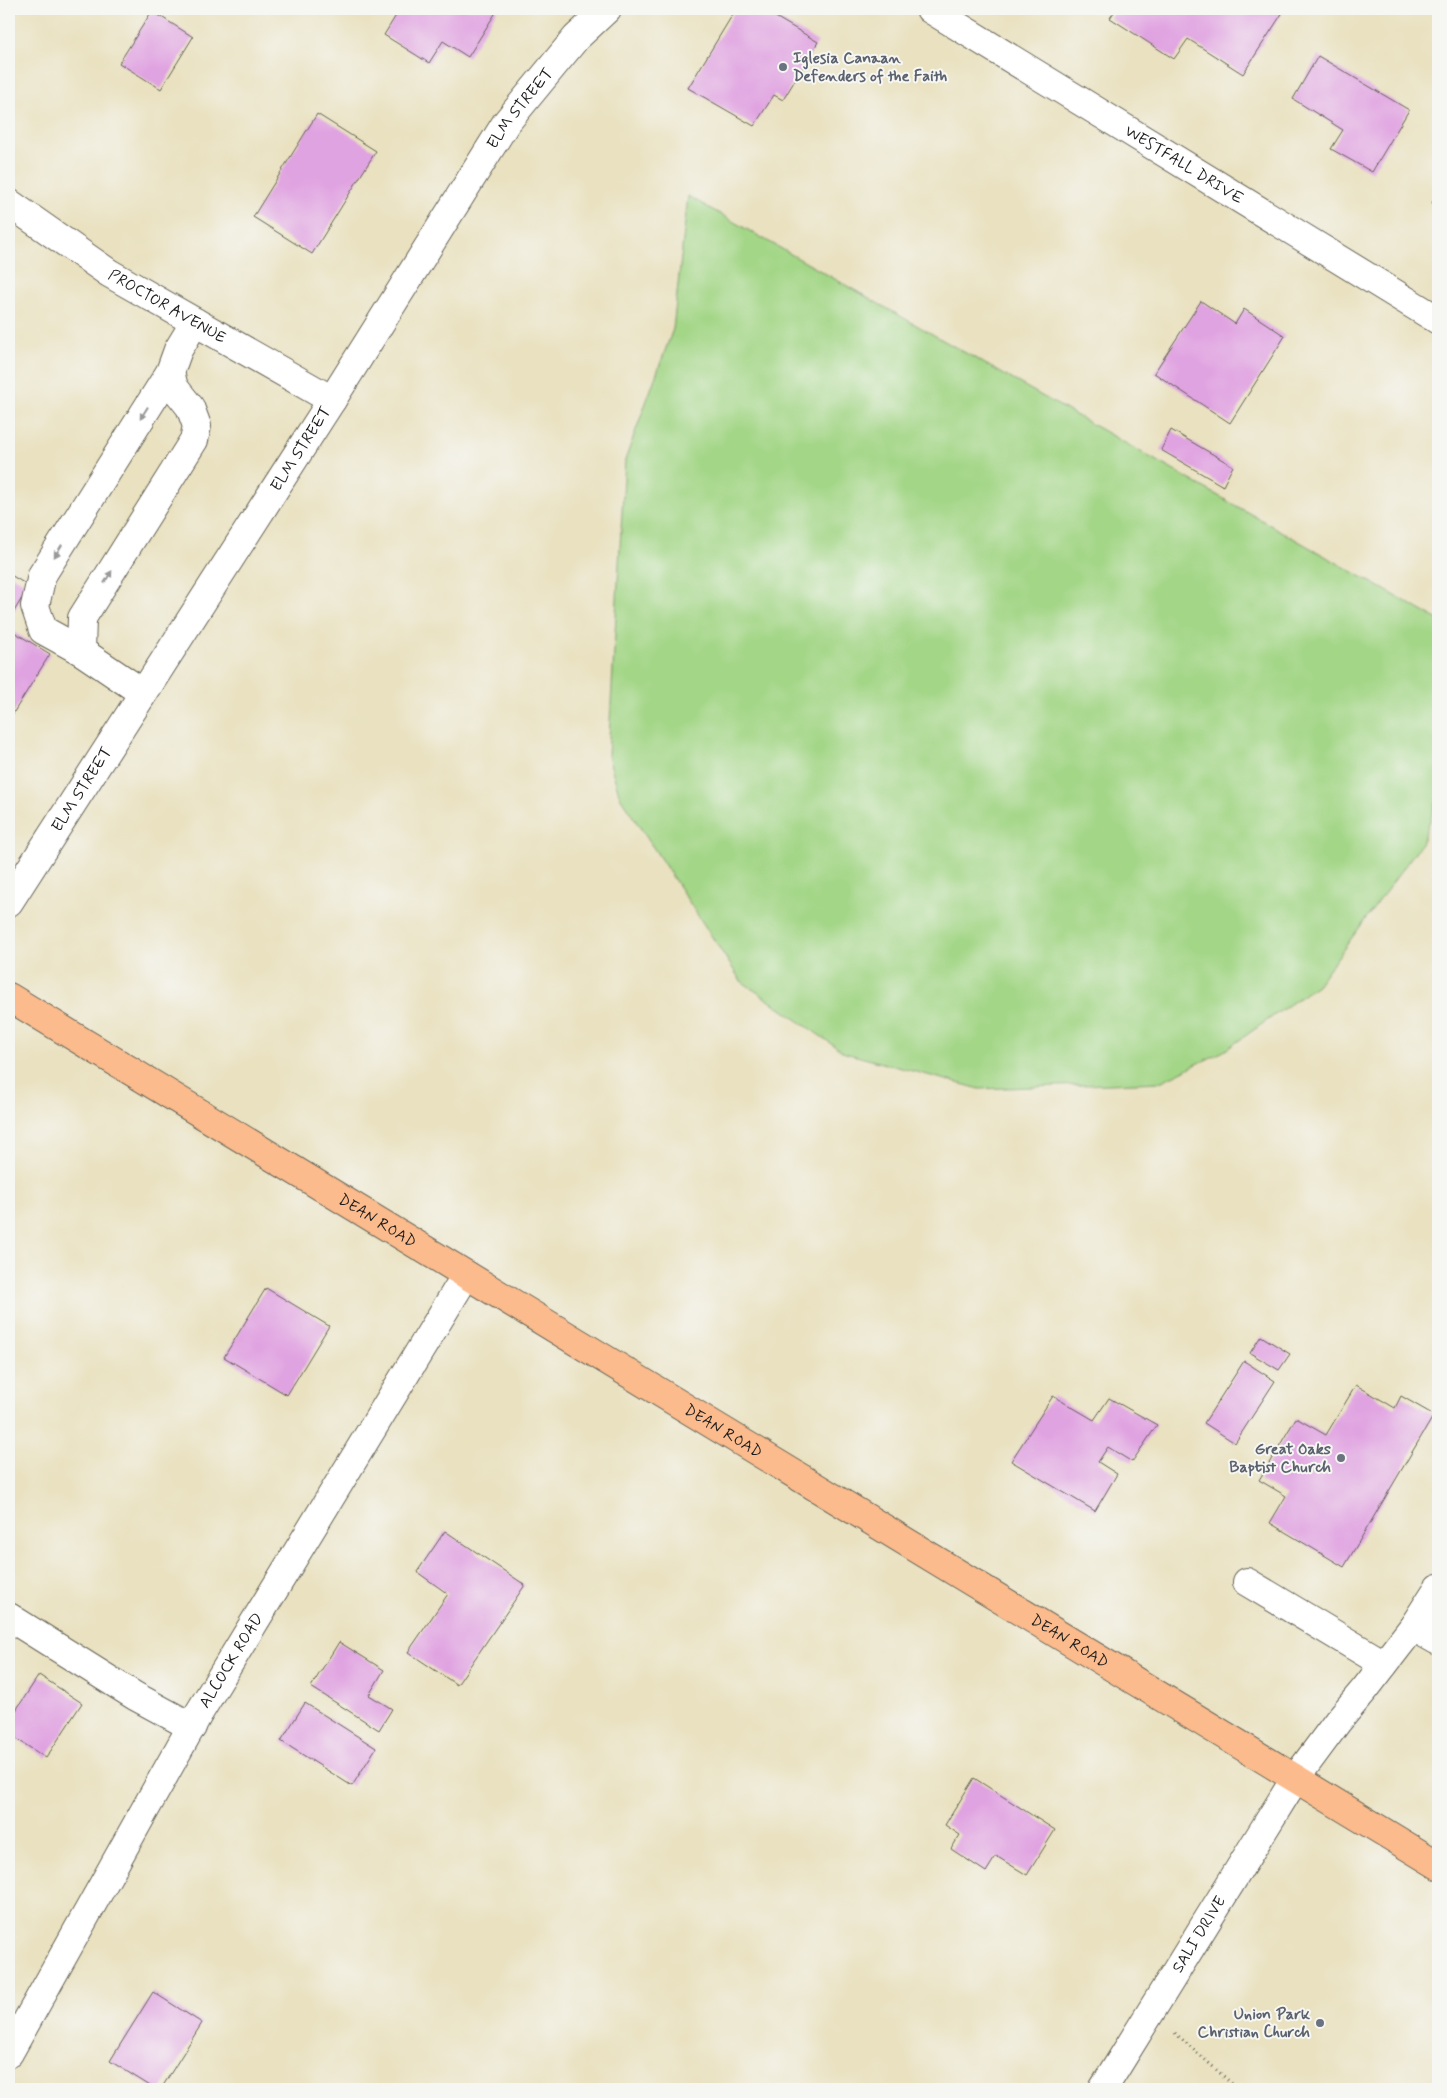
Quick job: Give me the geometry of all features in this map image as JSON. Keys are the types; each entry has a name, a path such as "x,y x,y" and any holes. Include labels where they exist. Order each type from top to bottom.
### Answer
{"main road":[{"name":"DEAN ROAD","path":"9,997 1438,1865"}],"street":[{"name":"ELM STREET","path":"9,902 332,400 506,123 576,38 607,9"},
{"name":"WESTFALL DRIVE","path":"930,9 1438,320"},
{"name":"PROCTOR AVENUE","path":"9,203 109,273 332,400"},
{"path":"144,693 81,651 43,630 35,606 42,575 170,372 178,350 195,322"},
{"path":"81,651 82,618 194,440 197,426 190,407 174,387 170,372"},
{"name":"ALCOCK ROAD","path":"9,2053 192,1727 466,1275"},
{"path":"1247,1582 1384,1664"},
{"name":"SALI DRIVE","path":"1103,2089 1296,1779 1338,1721 1413,1626 1438,1588"},
{"path":"9,1617 135,1696 192,1727"},
{"path":"1413,1626 1438,1642"}],"path":[{"path":"1151,2012 1238,2089"}],"green space":[{"path":"688,196 1438,620 1438,799 1421,844 1317,985 1224,1051 1160,1082 980,1089 845,1053 741,981 620,797 608,756 625,460 673,329"}],"building":[{"path":"400,9 498,9 468,57 443,41 429,63 384,35"},
{"path":"736,9 762,9 818,42 783,100 774,95 754,126 688,88"},
{"path":"1116,9 1285,9 1243,74 1188,39 1174,59 1110,18"},
{"path":"152,11 193,37 161,89 119,63"},
{"path":"1318,56 1409,110 1372,172 1331,149 1343,130 1293,99"},
{"path":"317,114 376,151 312,254 253,217"},
{"path":"1438,192 1438,207 1432,203"},
{"path":"1201,301 1235,324 1244,309 1285,336 1230,423 1154,373"},
{"path":"1171,430 1233,466 1223,486 1161,450"},
{"path":"9,574 29,586 9,620"},
{"path":"9,629 50,654 9,720"},
{"path":"266,1288 329,1326 287,1395 224,1357"},
{"path":"1261,1336 1290,1354 1279,1370 1250,1353"},
{"path":"1244,1361 1275,1381 1235,1443 1204,1423"},
{"name":"Great Oaks Baptist Church","path":"1356,1385 1395,1408 1401,1396 1434,1415 1344,1567 1270,1523 1286,1496 1259,1480 1296,1418 1326,1435"},
{"path":"1053,1396 1094,1420 1109,1398 1157,1425 1132,1462 1108,1447 1098,1462 1117,1474 1095,1511 1011,1461"},
{"path":"445,1531 525,1585 457,1685 408,1652 448,1594 417,1572"},
{"path":"339,1642 384,1670 369,1695 392,1709 379,1730 311,1687"},
{"path":"39,1675 82,1703 46,1758 9,1734 9,1721"},
{"path":"305,1703 376,1748 352,1786 281,1741"},
{"path":"974,1778 1055,1830 1027,1875 996,1856 986,1872 951,1849 960,1835 945,1825"},
{"path":"153,1992 202,2023 161,2089 155,2089 110,2061"}],"place":[{"name":"Iglesia Canaan Defenders of the Faith","path":"783,67"},
{"name":"Great Oaks Baptist Church","path":"1341,1458"},
{"name":"Union Park Christian Church","path":"1320,2023"}]}
